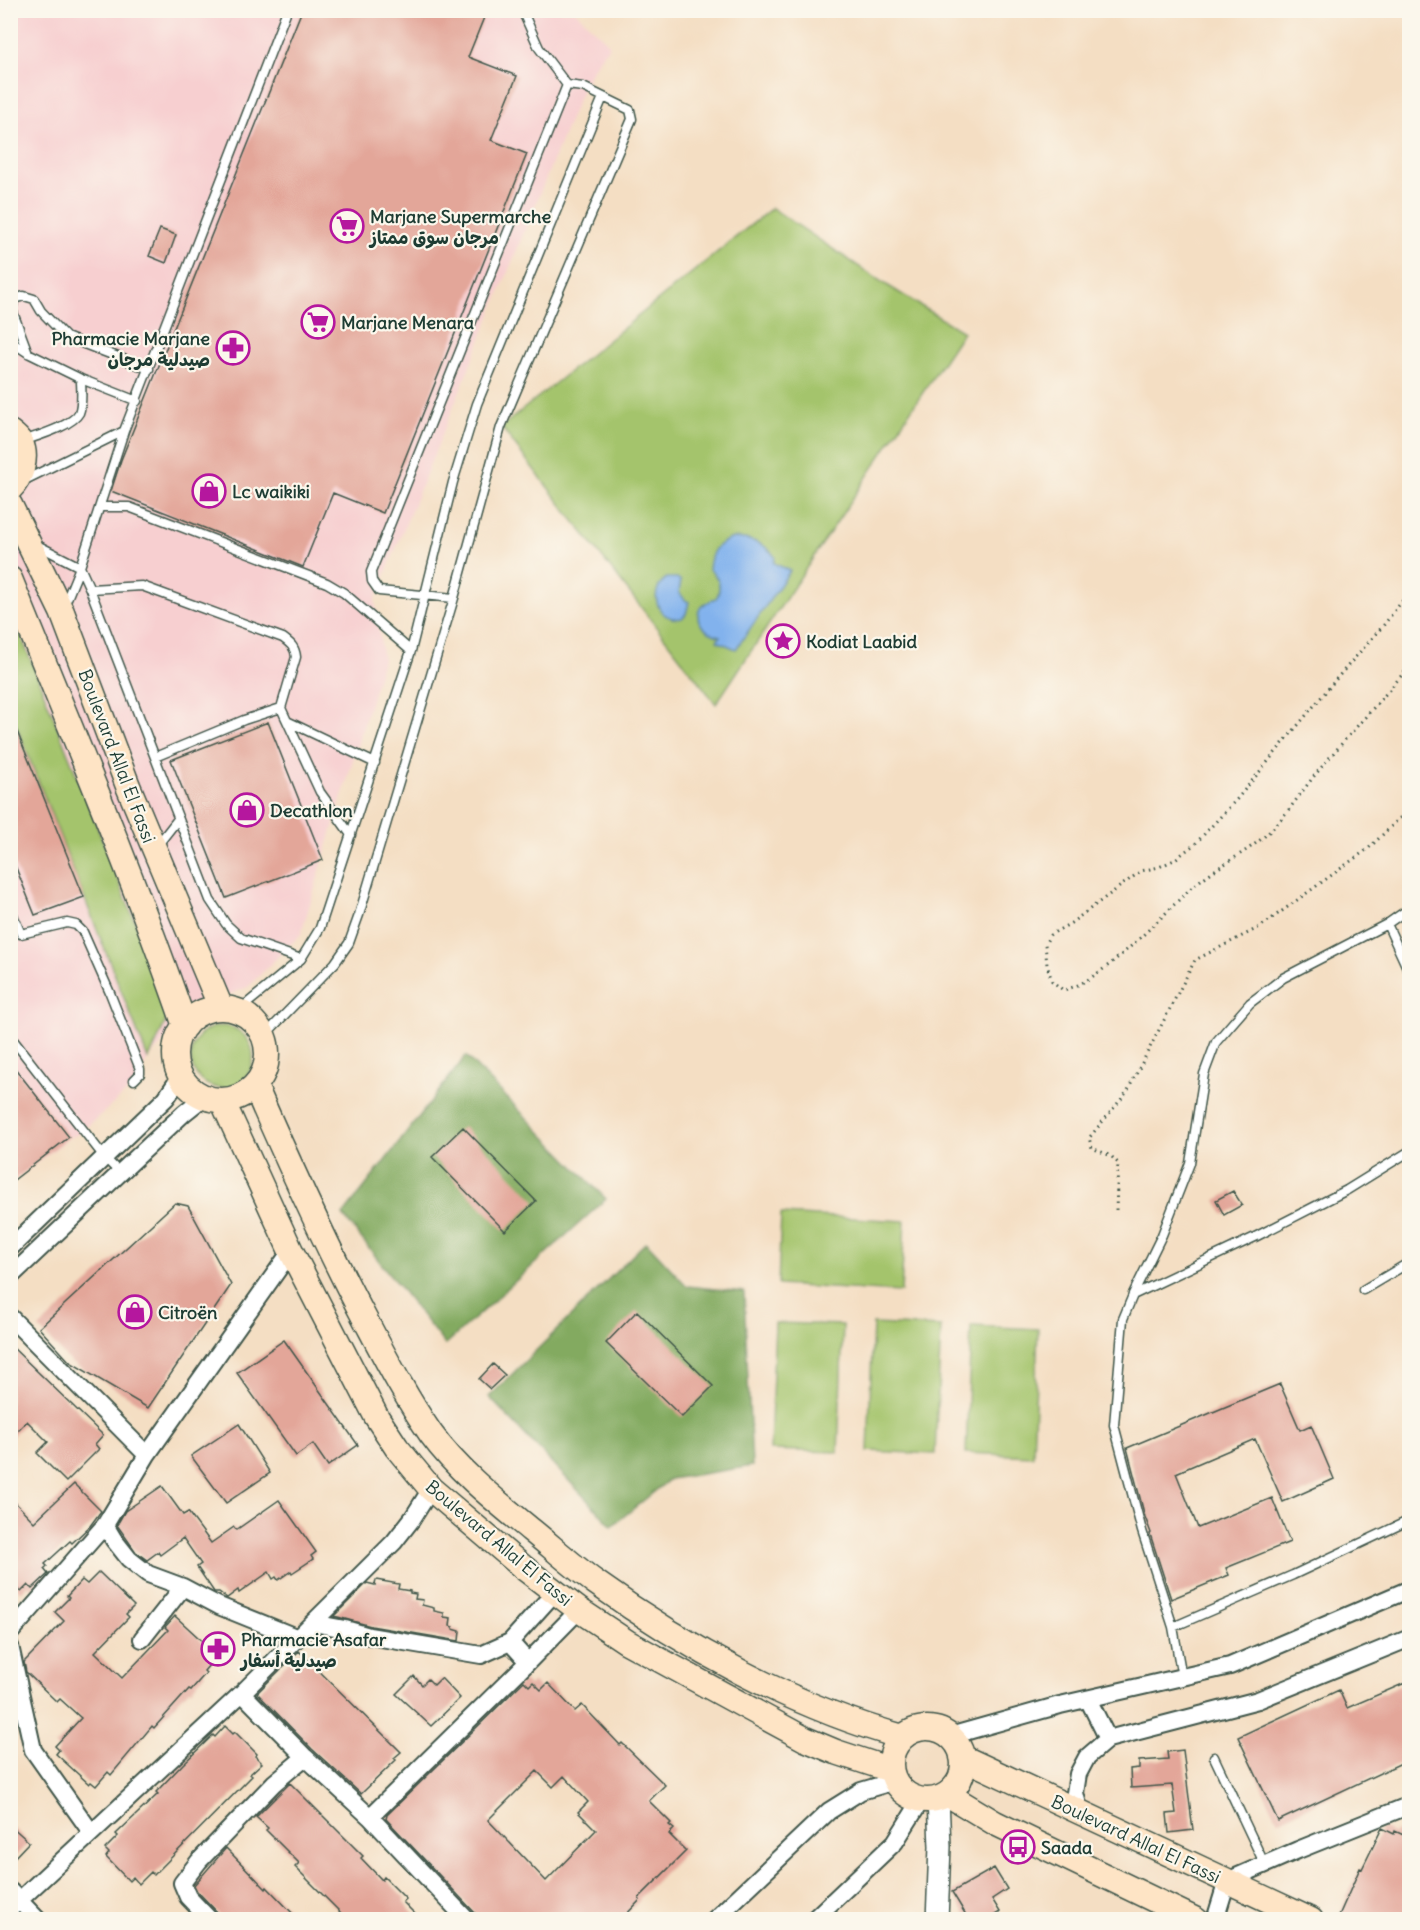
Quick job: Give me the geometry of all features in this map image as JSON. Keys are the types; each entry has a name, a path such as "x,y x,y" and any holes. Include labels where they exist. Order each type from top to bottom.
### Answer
{"main road":[{"path":"12,493 21,472 24,457 16,437"},
{"name":"Boulevard Allal El Fassi","path":"12,493 29,542 62,612 154,849 230,1010"},
{"name":"Boulevard Allal El Fassi","path":"10,579 107,819 185,1026"},
{"path":"207,1010 230,1010 249,1017 258,1026 264,1036 267,1062 263,1075 245,1094 234,1099 213,1099 191,1089 181,1076 176,1064 175,1051 178,1038 185,1026 195,1017 207,1010"},
{"name":"Boulevard Allal El Fassi","path":"255,1086 305,1201 385,1358 432,1435 457,1464 520,1521 593,1581 648,1618 709,1654 775,1688 840,1717 903,1737"},
{"name":"Boulevard Allal El Fassi","path":"213,1099 376,1416 397,1448 431,1489 524,1568 579,1610 627,1642 805,1739 893,1776"},
{"path":"936,1797 960,1778 962,1757 956,1742 950,1736 941,1731 921,1728 903,1737 893,1752 893,1776 902,1790 911,1796 936,1797 995,1823 1196,1920"},
{"name":"Boulevard Allal El Fassi","path":"962,1757 1311,1920"}],"street":[{"path":"15,1241 166,1098 181,1076"},
{"path":"12,1273 184,1113 213,1099"},
{"path":"10,1632 105,1525 147,1455 291,1251"},
{"path":"10,1317 147,1455"},
{"path":"38,1920 14,1900 242,1693 298,1638 394,1542 431,1489"},
{"path":"105,1525 129,1559 148,1574 298,1638"},
{"path":"142,1639 183,1587"},
{"path":"950,1736 1088,1699 1230,1666 1410,1589"},
{"path":"313,1623 369,1636 481,1655 510,1642 555,1592"},
{"path":"370,1817 579,1610"},
{"path":"1080,1813 1076,1793 1078,1774 1087,1757 1108,1739 1258,1700 1410,1638"},
{"path":"510,1642 528,1662"},
{"path":"10,1646 33,1750 91,1832"},
{"path":"242,1693 305,1757 370,1817 468,1920"},
{"path":"1088,1699 1108,1739"},
{"path":"210,1920 188,1897 182,1883 199,1861 274,1784 305,1757"},
{"path":"714,1920 829,1811 861,1791 893,1776"},
{"path":"813,1920 895,1842 936,1797"},
{"path":"936,1797 940,1847 937,1920"},
{"path":"1215,1920 1227,1881 1410,1805"}],"lane":[{"path":"62,612 80,567 124,431 287,10"},
{"path":"264,1036 336,963 349,943 454,598 501,427 632,119 630,110 583,87 567,85 539,48 522,10"},
{"path":"454,598 379,591 372,581 371,572 567,85"},
{"path":"230,1010 301,959 320,928 411,651 453,482 477,404 603,97"},
{"path":"28,354 12,310 14,299 24,296 34,299 41,311 66,337 149,369"},
{"path":"10,341 28,354 81,379 137,401"},
{"path":"16,437 48,432 75,419 81,403 81,379"},
{"path":"12,493 124,431"},
{"path":"100,507 129,507 327,583 344,593 411,651"},
{"path":"29,542 80,567 210,900 226,924 241,938 301,959"},
{"path":"90,589 142,586 283,638 291,644 296,657 282,708 320,792 351,835"},
{"path":"155,758 244,720 282,708"},
{"path":"287,721 375,763"},
{"path":"154,849 178,819"},
{"path":"10,908 21,934 67,924 76,925 83,932 140,1069 140,1074 134,1080"},
{"path":"1182,1677 1173,1627 1142,1531 1114,1425 1123,1319 1162,1235 1190,1163 1204,1074 1216,1042 1250,1003 1283,978 1387,924 1410,908"},
{"path":"1387,924 1410,974"},
{"path":"10,1036 105,1158 120,1173"},
{"path":"1133,1295 1347,1190 1410,1151"},
{"path":"1363,1290 1410,1262"},
{"path":"1173,1627 1293,1575 1410,1520"},
{"path":"1214,1757 1265,1865"}],"path":[{"path":"1410,591 1237,799 1195,844 1174,860 1159,867 1141,871 1071,923 1050,935 1045,944 1047,965 1052,981 1063,990 1085,982 1144,934 1189,890 1242,855 1268,833 1320,768 1369,715 1410,665"},
{"path":"1116,1210 1118,1164 1111,1156 1092,1148 1089,1138 1127,1092 1195,960 1260,927 1369,848 1410,808"}],"shaded area":[{"path":"11,11 575,11 610,45 583,87 375,600 383,660 301,934 248,987 193,1009 148,1059 134,1086 77,1135 69,1138 11,1183"}],"green space":[{"path":"772,208 882,282 963,332 716,704 501,427"},
{"path":"10,608 171,1012 148,1059 11,712"},
{"path":"216,1026 228,1026 244,1035 251,1045 253,1057 251,1069 244,1079 228,1088 216,1088 205,1083 196,1074 191,1063 191,1051 196,1040 205,1031"},
{"path":"466,1056 606,1199 445,1345 343,1215"},
{"path":"781,1214 905,1221 901,1292 778,1285"},
{"path":"646,1242 687,1286 744,1292 752,1466 670,1479 612,1526 489,1397"},
{"path":"775,1323 843,1325 838,1452 770,1450"},
{"path":"873,1324 941,1327 935,1454 868,1451"},
{"path":"971,1326 1038,1329 1033,1456 966,1453"}],"water":[{"path":"733,538 751,540 762,545 775,557 774,563 790,571 736,649 717,641 720,636 706,630 698,618 700,608 717,597 719,589 715,575 709,569 713,552 718,545"},
{"path":"667,578 677,578 681,581 679,592 689,602 686,614 682,618 666,616 658,604 657,590"}],"building":[{"name":"Marjane Menara","path":"302,10 487,10 468,57 517,76 491,140 527,154 383,513 333,493 303,567 111,491 121,460"},
{"path":"160,229 176,235 166,263 149,256"},
{"path":"10,714 84,897 35,915 10,853"},
{"name":"Decathlon","path":"268,722 323,860 226,898 171,760"},
{"path":"10,1062 69,1137 10,1183"},
{"path":"463,1127 536,1201 505,1231 432,1157"},
{"path":"1233,1191 1242,1205 1224,1215 1216,1200"},
{"name":"Citroën","path":"175,1203 188,1206 231,1285 148,1408 70,1362 39,1328"},
{"path":"637,1311 713,1386 682,1417 606,1343"},
{"path":"284,1340 358,1445 328,1466 313,1444 296,1456 237,1373"},
{"path":"10,1345 103,1435 95,1444 99,1449 66,1482 37,1453 48,1442 27,1421 10,1438"},
{"path":"493,1364 505,1375 490,1389 479,1379"},
{"path":"1280,1384 1300,1430 1311,1425 1334,1479 1283,1502 1255,1439 1176,1473 1198,1528 1272,1498 1290,1542 1226,1568 1229,1575 1171,1599 1145,1517 1127,1448"},
{"path":"239,1424 270,1473 226,1503 191,1456"},
{"path":"74,1484 101,1511 90,1526 45,1564 47,1566 44,1569 48,1574 32,1589 28,1585 21,1592 10,1581 10,1497 34,1522"},
{"path":"162,1486 183,1515 188,1512 211,1543 234,1527 236,1530 279,1500 316,1552 311,1556 313,1559 278,1580 276,1577 273,1579 269,1572 239,1593 238,1590 227,1598 219,1592 214,1592 197,1567 201,1564 183,1538 160,1555 158,1552 147,1560 136,1552 117,1525 125,1511"},
{"path":"99,1572 134,1606 126,1614 129,1617 95,1652 122,1678 168,1630 165,1627 175,1616 212,1650 209,1652 215,1658 191,1690 189,1689 154,1728 152,1726 111,1775 108,1772 96,1786 91,1782 89,1784 56,1754 59,1750 55,1746 81,1718 60,1699 57,1702 26,1672 24,1662 64,1621 55,1612 69,1598 67,1596 82,1580 87,1584"},
{"path":"376,1580 399,1584 398,1589 410,1591 416,1594 415,1599 423,1600 422,1605 434,1608 434,1611 444,1613 444,1617 451,1618 450,1626 460,1631 459,1641 371,1626 334,1616 367,1583 375,1585"},
{"path":"299,1651 401,1752 394,1758 396,1760 361,1794 312,1749 257,1693"},
{"path":"414,1676 422,1685 428,1679 434,1685 441,1678 460,1698 431,1726 396,1694"},
{"path":"524,1681 529,1686 533,1682 541,1690 548,1683 575,1711 582,1705 620,1745 622,1743 665,1785 649,1801 671,1823 669,1825 674,1829 669,1834 686,1851 639,1898 640,1900 621,1920 478,1920 475,1913 386,1819 387,1815","holes":["537,1771 553,1787 564,1776 588,1802 578,1812 596,1830 546,1881 488,1820"]},
{"path":"1405,1683 1410,1694 1410,1759 1278,1821 1238,1737 1339,1690 1347,1708"},
{"path":"225,1726 233,1734 235,1732 257,1754 255,1756 262,1763 250,1774 252,1776 154,1875 151,1872 139,1884 133,1877 129,1881 106,1857 109,1853 105,1849 118,1836 116,1834 158,1794 156,1792 183,1764"},
{"path":"1183,1750 1193,1830 1169,1833 1167,1814 1176,1813 1172,1785 1131,1788 1130,1769 1139,1768 1139,1761 1168,1759 1167,1752"},
{"path":"290,1783 363,1856 361,1858 382,1880 384,1877 406,1899 403,1902 421,1920 348,1920 295,1867 299,1863 256,1817"},
{"path":"10,1825 29,1842 10,1862"},
{"path":"1382,1828 1410,1838 1410,1920 1337,1920 1360,1868 1362,1869"},
{"path":"226,1848 299,1920 220,1920 218,1913 194,1885"},
{"path":"994,1868 1007,1889 992,1899 1000,1912 987,1920 969,1920 952,1892"}],"place":[{"name":"Marjane Supermarche مرجان سوق ممتاز","path":"347,226"},
{"name":"Marjane Menara","path":"318,322"},
{"name":"Pharmacie Marjane صيدلية مرجان","path":"233,348"},
{"name":"Lc waikiki","path":"209,491"},
{"name":"Kodiat Laabid","path":"783,641"},
{"name":"Decathlon","path":"247,810"},
{"name":"Citroën","path":"135,1312"},
{"name":"Pharmacie Asafar صيدلية أسفار","path":"218,1649"},
{"name":"Saada","path":"1018,1847"}]}
